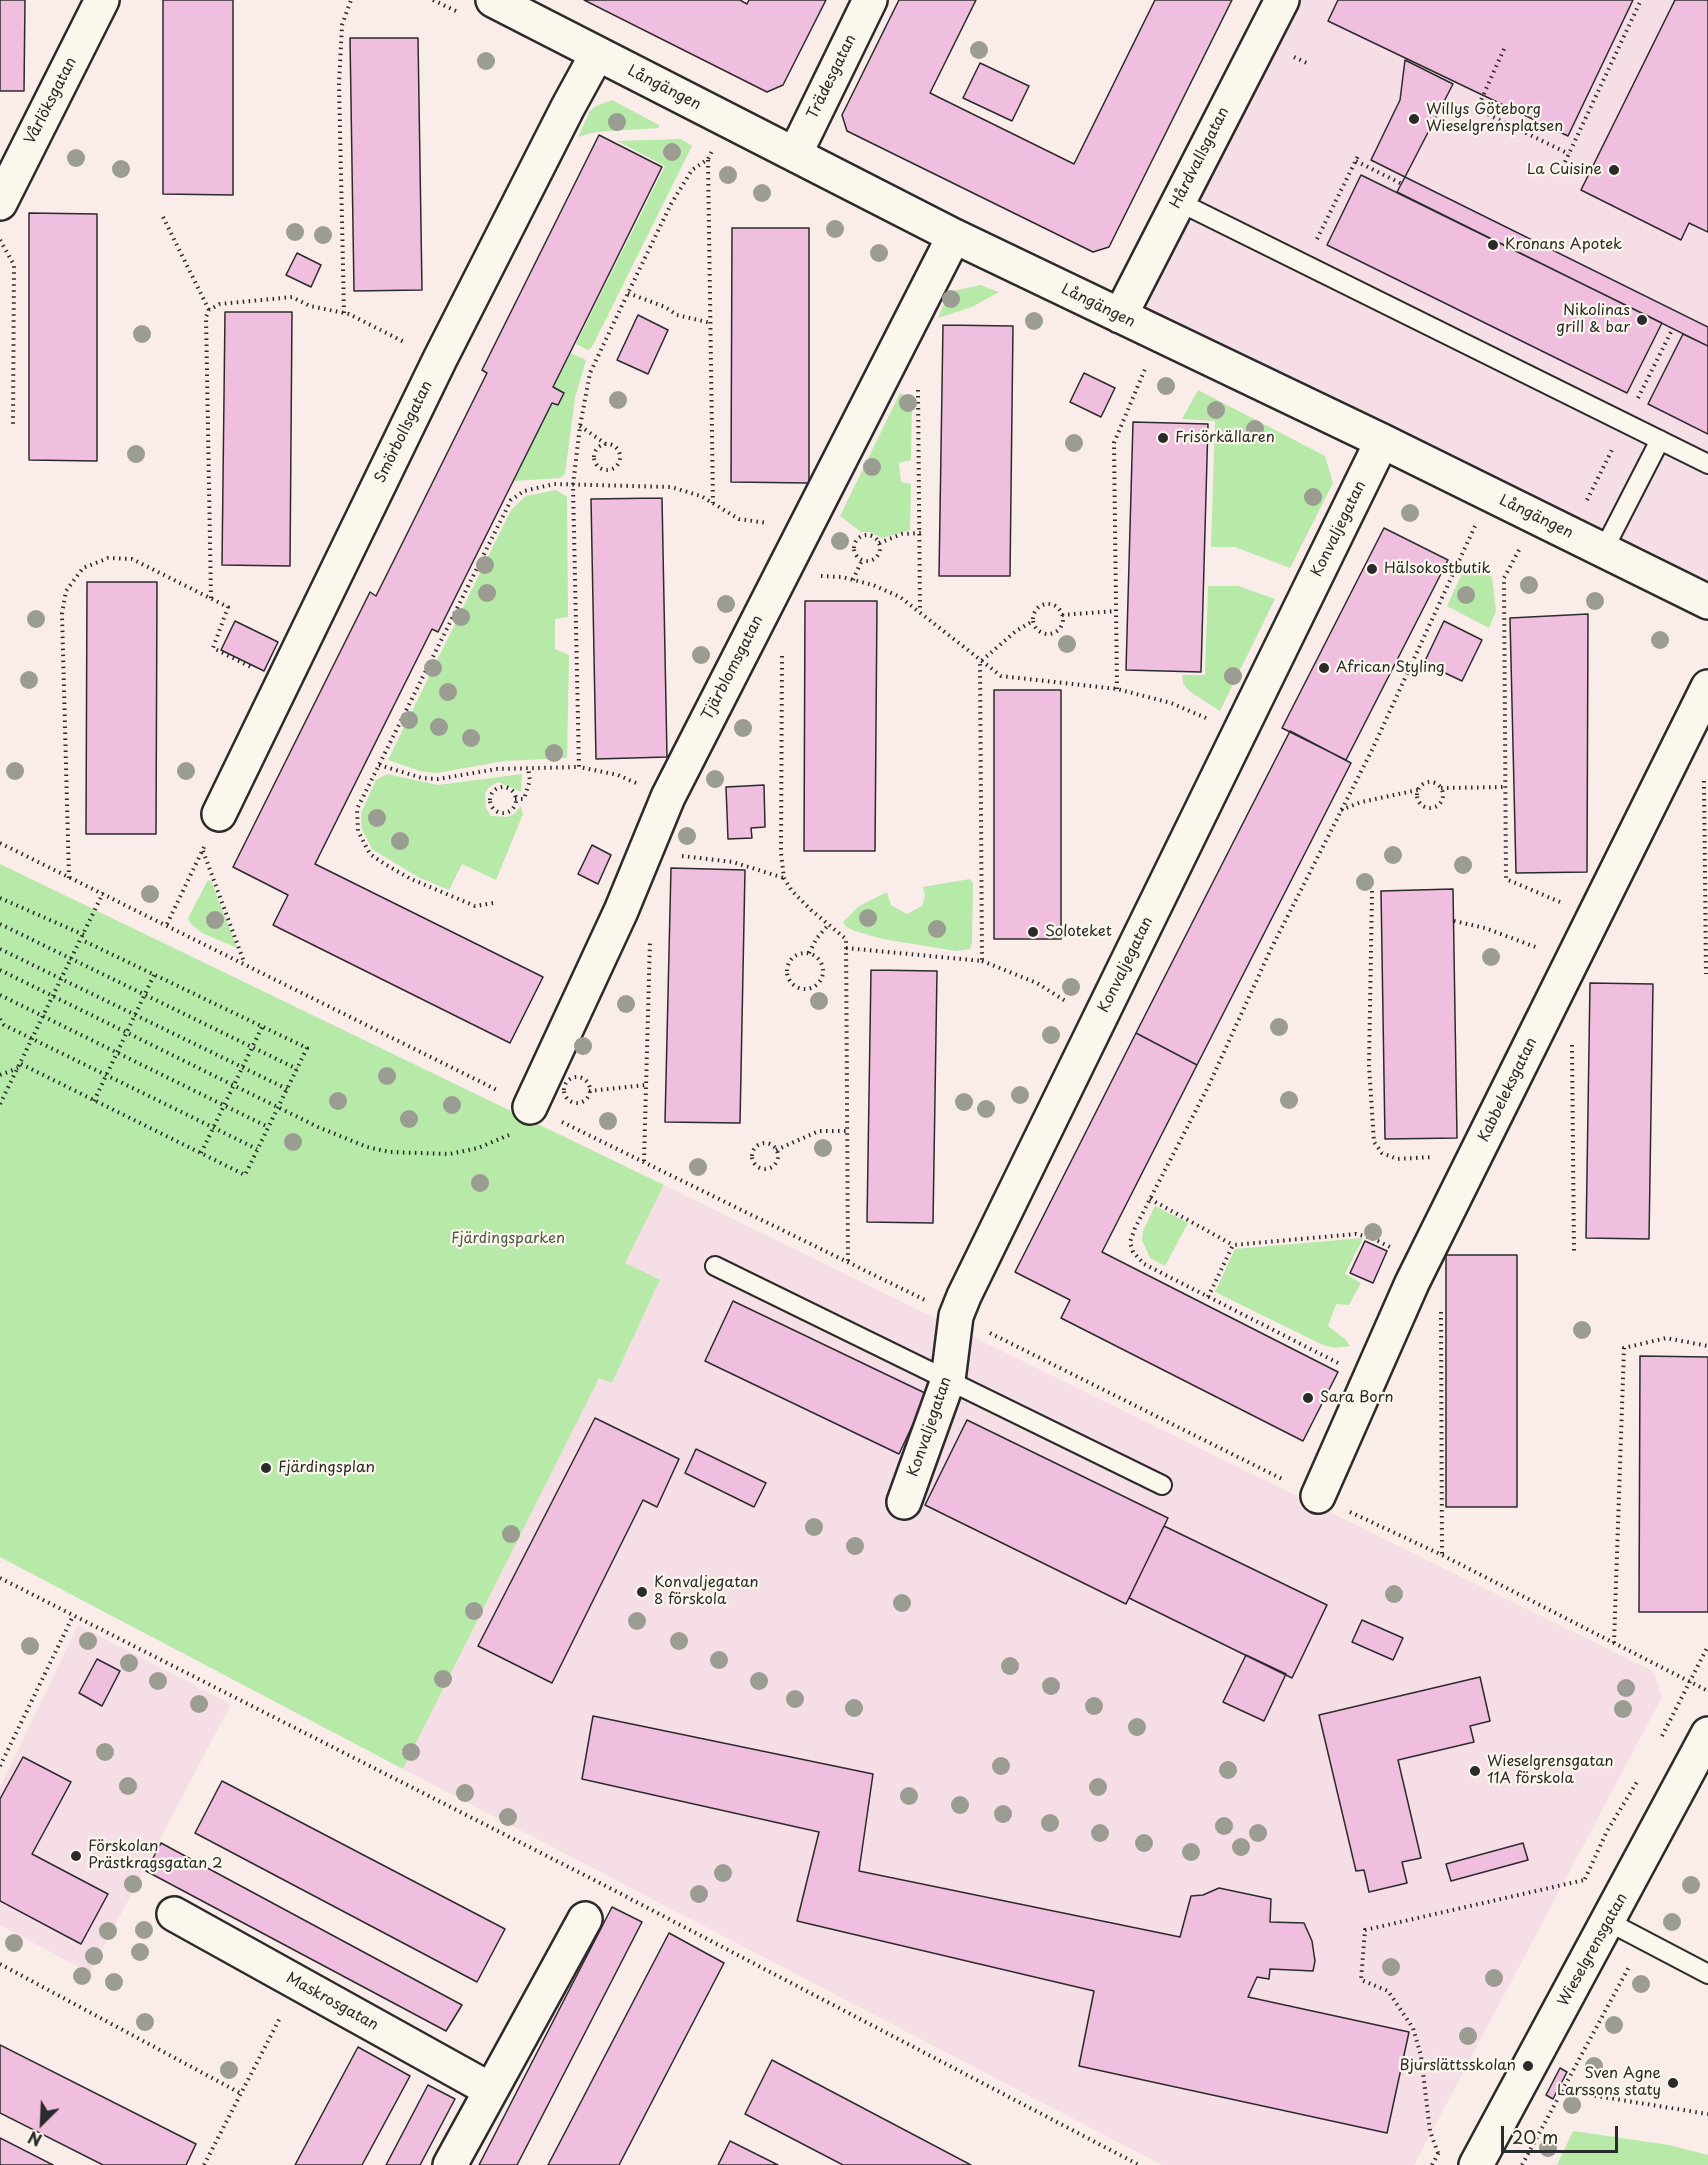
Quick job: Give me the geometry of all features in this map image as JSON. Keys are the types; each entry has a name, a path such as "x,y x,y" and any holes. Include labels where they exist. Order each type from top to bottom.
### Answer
{"street":[{"name":"Vårlöksgatan","path":"0,203 102,0"},
{"name":"Långängen","path":"493,0 954,236 1382,441 1708,602"},
{"name":"Trädesgatan","path":"795,154 870,0"},
{"name":"Hårdvallsgatan","path":"1120,316 1282,0"},
{"name":"Smörbollsgatan","path":"219,814 281,682 440,359 597,54"},
{"name":"Tjärblomsgatan","path":"530,1107 627,897 668,797 954,236"},
{"name":"Konvaljegatan","path":"904,1502 948,1380 956,1316 1382,441"},
{"name":"Kabbeleksgatan","path":"1318,1496 1412,1283 1708,687"},
{"name":"Wieselgrensgatan","path":"1476,2165 1609,1922 1708,1734"},
{"name":"Maskrosgatan","path":"174,1914 489,2089"},
{"path":"450,2165 489,2089 585,1919"}],"lane":[{"path":"1177,201 1708,464"},
{"path":"1603,551 1660,440"},
{"path":"715,1266 1162,1485"},
{"path":"1609,1922 1642,1942 1708,1974"}],"path":[{"path":"344,313 339,84 342,25 351,0"},
{"path":"1565,162 1641,0"},
{"path":"1504,49 1477,109 1569,154"},
{"path":"1300,60 1310,64"},
{"path":"713,503 708,159 716,143"},
{"path":"1304,264 1359,154"},
{"path":"579,767 573,485 580,426 591,374 671,204 692,170 708,159"},
{"path":"1356,161 1402,184"},
{"path":"164,218 209,310"},
{"path":"0,240 14,266 13,427"},
{"path":"628,293 694,321 711,323"},
{"path":"211,598 206,317 209,310 220,304 292,297 310,306 344,313 440,359"},
{"path":"1570,534 1673,328"},
{"path":"892,356 918,378 920,611"},
{"path":"1117,689 1114,443 1132,395 1148,363"},
{"path":"580,426 617,449 620,455 617,465 609,470 598,466 594,458 597,449 606,444"},
{"path":"493,903 475,906 411,879 370,854 358,831 357,809 511,500 524,491 554,484 671,487 701,496 739,519 756,523 807,522"},
{"path":"1343,1366 1144,1264 1132,1252 1130,1242 1208,1087 1270,951 1372,750 1475,525"},
{"path":"879,543 902,534 921,533"},
{"path":"872,536 879,543 879,552 871,561 862,560 855,549 859,538 872,536"},
{"path":"1521,547 1504,578 1506,879 1570,906"},
{"path":"69,878 62,614 66,591 83,568 108,558 132,559 228,607 213,648 281,682"},
{"path":"853,580 862,560"},
{"path":"812,575 842,577 900,597 980,662 1001,676 1117,689 1171,703 1212,720"},
{"path":"1043,605 1054,606 1062,615 1060,626 1050,633 1039,631 1033,621 1034,613 1043,605"},
{"path":"1062,615 1116,611"},
{"path":"982,961 980,662 1016,631 1033,621"},
{"path":"782,651 781,854 784,878 792,891 846,939 848,1261"},
{"path":"379,765 422,778 438,778 497,769 579,767 618,775 668,797"},
{"path":"515,799 524,799 530,780 528,768"},
{"path":"1704,771 1706,974"},
{"path":"1441,788 1441,802 1436,807 1429,808 1418,800 1418,790 1422,784 1429,782 1441,788 1505,787"},
{"path":"500,787 512,791 515,799 512,808 503,813 495,809 490,801 492,792 500,787"},
{"path":"1341,810 1361,802 1418,790"},
{"path":"167,924 219,814"},
{"path":"0,843 244,962 530,1107 848,1261 1318,1496 1442,1555 1708,1691"},
{"path":"202,850 244,962"},
{"path":"645,853 734,862 784,878"},
{"path":"1372,891 1369,1066 1374,1142 1382,1153 1397,1159 1440,1157"},
{"path":"0,1104 104,893"},
{"path":"627,897 651,915 644,1161"},
{"path":"0,898 84,935"},
{"path":"1454,921 1485,928 1547,952"},
{"path":"0,924 297,1069"},
{"path":"809,953 817,938 830,924"},
{"path":"0,1075 20,1066 245,1175 307,1048 82,940"},
{"path":"846,948 982,961 1037,983 1071,1005"},
{"path":"0,949 287,1089"},
{"path":"809,953 820,961 824,974 817,985 804,990 789,980 787,966 796,955 809,953"},
{"path":"0,970 342,1138 367,1147 450,1154 504,1139 524,1121 530,1107"},
{"path":"94,1101 154,975"},
{"path":"0,995 268,1127"},
{"path":"0,1019 4,1025 33,1040 257,1149"},
{"path":"201,1153 262,1027"},
{"path":"1572,1033 1574,1254"},
{"path":"589,1091 646,1085"},
{"path":"777,1150 819,1131 848,1131"},
{"path":"760,1144 770,1144 777,1150 776,1163 768,1168 758,1167 753,1160 753,1150 760,1144"},
{"path":"1150,1199 1233,1245 1356,1234 1372,1238 1394,1249"},
{"path":"1208,1298 1233,1245"},
{"path":"1441,1309 1442,1555"},
{"path":"1614,1643 1624,1348 1666,1338 1708,1346"},
{"path":"0,1578 602,1884 1139,2165"},
{"path":"0,1766 73,1616"},
{"path":"1438,2154 1430,2131 1421,2056 1413,2028 1388,1991 1360,1980 1365,1930 1584,1880"},
{"path":"1522,2165 1564,2091 1642,1942"},
{"path":"0,1964 240,2093"},
{"path":"204,2165 299,1983"},
{"path":"1564,2091 1708,2114"}],"shaded area":[{"path":"1283,0 1708,0 1708,594 1135,313"},
{"name":"Bjurslättsskolan","path":"664,1185 1653,1671 1662,1697 1414,2165 1162,2165 403,1769 599,1378 612,1383 660,1281 625,1263"},
{"name":"Förskolan Prästkragsgatan 2","path":"78,1625 231,1704 90,1973 0,1925 0,1787"}],"green space":[{"path":"612,100 659,125 659,128 596,132 578,137 590,111"},
{"path":"681,139 692,146 592,347 588,350 576,344 665,166 617,141"},
{"path":"980,285 999,292 972,307 938,318 947,297 954,291"},
{"path":"571,353 586,360 575,398 565,474 560,478 514,481 552,403 558,406 564,393 554,387"},
{"path":"1198,390 1325,456 1333,483 1290,568 1235,547 1211,547 1215,421 1182,419"},
{"path":"900,393 912,399 911,460 899,463 901,482 911,484 910,530 882,538 870,532 861,532 840,516"},
{"path":"556,490 567,497 568,617 555,619 555,649 569,655 567,758 504,761 437,773 420,771 388,760 511,510 526,496"},
{"path":"1466,565 1492,577 1496,611 1489,628 1447,606"},
{"path":"1208,586 1238,586 1275,599 1220,711 1189,691 1183,683 1182,675 1205,675"},
{"path":"387,774 438,785 522,774 521,792 498,782 488,788 485,794 486,808 491,816 507,817 514,814 521,806 523,814 496,880 462,864 449,890 418,877 372,849 362,829 361,813 376,780"},
{"name":"Fjärdingsparken","path":"0,864 664,1185 625,1263 660,1280 612,1383 599,1378 403,1769 0,1557"},
{"path":"970,879 973,883 970,949 956,951 883,939 855,931 846,927 843,922 859,906 887,892 891,905 907,914 922,906 925,896 923,887"},
{"path":"208,880 211,881 237,948 202,933 191,924 188,918"},
{"path":"1155,1206 1188,1223 1165,1266 1150,1258 1142,1240 1143,1231"},
{"path":"1363,1238 1345,1274 1361,1283 1349,1305 1336,1304 1328,1326 1350,1346 1335,1348 1323,1345 1215,1292 1235,1249"},
{"path":"1573,2131 1669,2145 1708,2155 1708,2165 1557,2165"}],"building":[{"path":"0,0 25,0 24,91 0,91"},
{"path":"163,0 233,0 233,195 163,194"},
{"path":"584,0 740,0 747,4 749,0 826,0 783,85 767,92"},
{"path":"899,0 976,0 930,93 1074,164 1155,0 1232,0 1109,247 1093,252 847,131 842,115"},
{"path":"1338,0 1633,0 1568,136 1328,21"},
{"path":"1675,0 1708,0 1708,232 1689,223 1681,240 1581,190"},
{"path":"350,38 418,38 422,290 354,291"},
{"path":"1405,60 1453,84 1405,177 1371,160 1400,100"},
{"path":"980,63 1029,86 1012,121 963,98"},
{"path":"599,135 662,167 553,387 564,393 558,405 552,403 438,632 432,629 315,864 543,977 510,1043 273,925 288,895 233,867 370,592 376,596 392,564 487,373 482,370"},
{"path":"1361,175 1662,323 1627,393 1327,245"},
{"path":"1405,177 1708,327 1708,346 1397,192"},
{"path":"29,213 97,214 97,461 29,460"},
{"path":"732,228 809,228 809,483 731,482"},
{"path":"297,253 321,265 311,287 286,275"},
{"path":"225,312 292,312 290,566 222,565"},
{"path":"638,315 668,330 648,374 617,360"},
{"path":"943,325 1013,326 1010,576 939,576"},
{"path":"1683,334 1708,346 1708,434 1648,404"},
{"path":"1084,373 1115,388 1101,417 1070,402"},
{"path":"1133,422 1208,424 1201,672 1126,670"},
{"path":"662,498 667,757 596,759 591,499"},
{"path":"1384,528 1448,560 1346,760 1282,728"},
{"path":"87,582 157,582 156,834 86,834"},
{"path":"805,601 877,601 875,851 804,851"},
{"path":"1588,614 1587,872 1516,873 1510,618"},
{"path":"235,621 278,642 264,671 221,650"},
{"path":"1444,621 1482,640 1462,681 1424,663"},
{"path":"994,690 1061,690 1061,939 994,939"},
{"path":"1290,731 1351,763 1197,1065 1136,1033"},
{"path":"764,785 765,827 751,828 752,838 728,839 726,787"},
{"path":"592,845 611,855 598,884 578,874"},
{"path":"671,868 745,870 740,1123 665,1122"},
{"path":"1453,889 1457,1138 1385,1139 1381,891"},
{"path":"871,970 937,971 933,1223 867,1222"},
{"path":"1590,983 1653,984 1649,1239 1586,1238"},
{"path":"1136,1033 1197,1065 1102,1252 1338,1372 1303,1441 1061,1318 1070,1300 1015,1272"},
{"path":"1365,1241 1387,1251 1373,1283 1350,1273"},
{"path":"1446,1255 1517,1255 1517,1507 1446,1507"},
{"path":"733,1301 927,1394 899,1454 705,1361"},
{"path":"1640,1356 1708,1357 1708,1612 1639,1612"},
{"path":"595,1418 679,1459 657,1507 643,1500 552,1683 478,1646"},
{"path":"967,1420 1168,1518 1126,1604 925,1505"},
{"path":"696,1449 766,1483 754,1507 685,1473"},
{"path":"1164,1526 1327,1605 1292,1678 1129,1598"},
{"path":"1362,1620 1403,1638 1393,1660 1352,1642"},
{"path":"1246,1655 1286,1674 1264,1721 1223,1702"},
{"path":"97,1659 120,1671 102,1706 79,1693"},
{"path":"1480,1677 1490,1721 1470,1726 1474,1742 1398,1760 1421,1858 1402,1862 1407,1883 1369,1892 1364,1870 1356,1871 1319,1715"},
{"path":"593,1716 873,1774 859,1871 1180,1937 1191,1896 1203,1895 1219,1888 1271,1899 1270,1922 1304,1923 1312,1941 1315,1961 1313,1971 1270,1969 1269,1979 1257,1977 1248,1997 1409,2032 1387,2133 1079,2066 1094,1991 797,1921 819,1832 582,1779"},
{"path":"23,1757 71,1782 32,1854 108,1894 81,1944 0,1901 0,1799"},
{"path":"222,1781 505,1929 477,1982 195,1833"},
{"path":"161,1843 462,2005 446,2031 146,1871"},
{"path":"1523,1843 1528,1860 1451,1881 1446,1864"},
{"path":"612,1907 642,1922 517,2165 479,2165"},
{"path":"669,1933 724,1963 619,2165 548,2165"},
{"path":"0,2045 196,2144 186,2165 103,2165 0,2113"},
{"path":"358,2047 410,2076 362,2165 295,2165"},
{"path":"772,2060 971,2165 843,2165 745,2114"},
{"path":"1560,2068 1567,2072 1553,2099 1546,2095"},
{"path":"428,2085 455,2099 420,2165 386,2165"},
{"path":"0,2138 53,2165 0,2165"},
{"path":"730,2141 778,2165 718,2165"}],"place":[{"name":"Willys Göteborg Wieselgrensplatsen","path":"1414,119"},
{"name":"La Cuisine","path":"1614,170"},
{"name":"Kronans Apotek","path":"1493,245"},
{"name":"Nikolinas grill & bar","path":"1642,320"},
{"name":"Frisörkällaren","path":"1163,438"},
{"name":"Hälsokostbutik","path":"1372,569"},
{"name":"African Styling","path":"1324,668"},
{"name":"Soloteket","path":"1033,932"},
{"name":"Sara Born","path":"1308,1398"},
{"name":"Fjärdingsplan","path":"266,1468"},
{"name":"Konvaljegatan 8 förskola","path":"642,1592"},
{"name":"Wieselgrensgatan 11A förskola","path":"1475,1771"},
{"name":"Förskolan Prästkragsgatan 2","path":"76,1856"},
{"name":"Bjurslättsskolan","path":"1528,2066"},
{"name":"Sven Agne Larssons staty","path":"1673,2083"}]}
